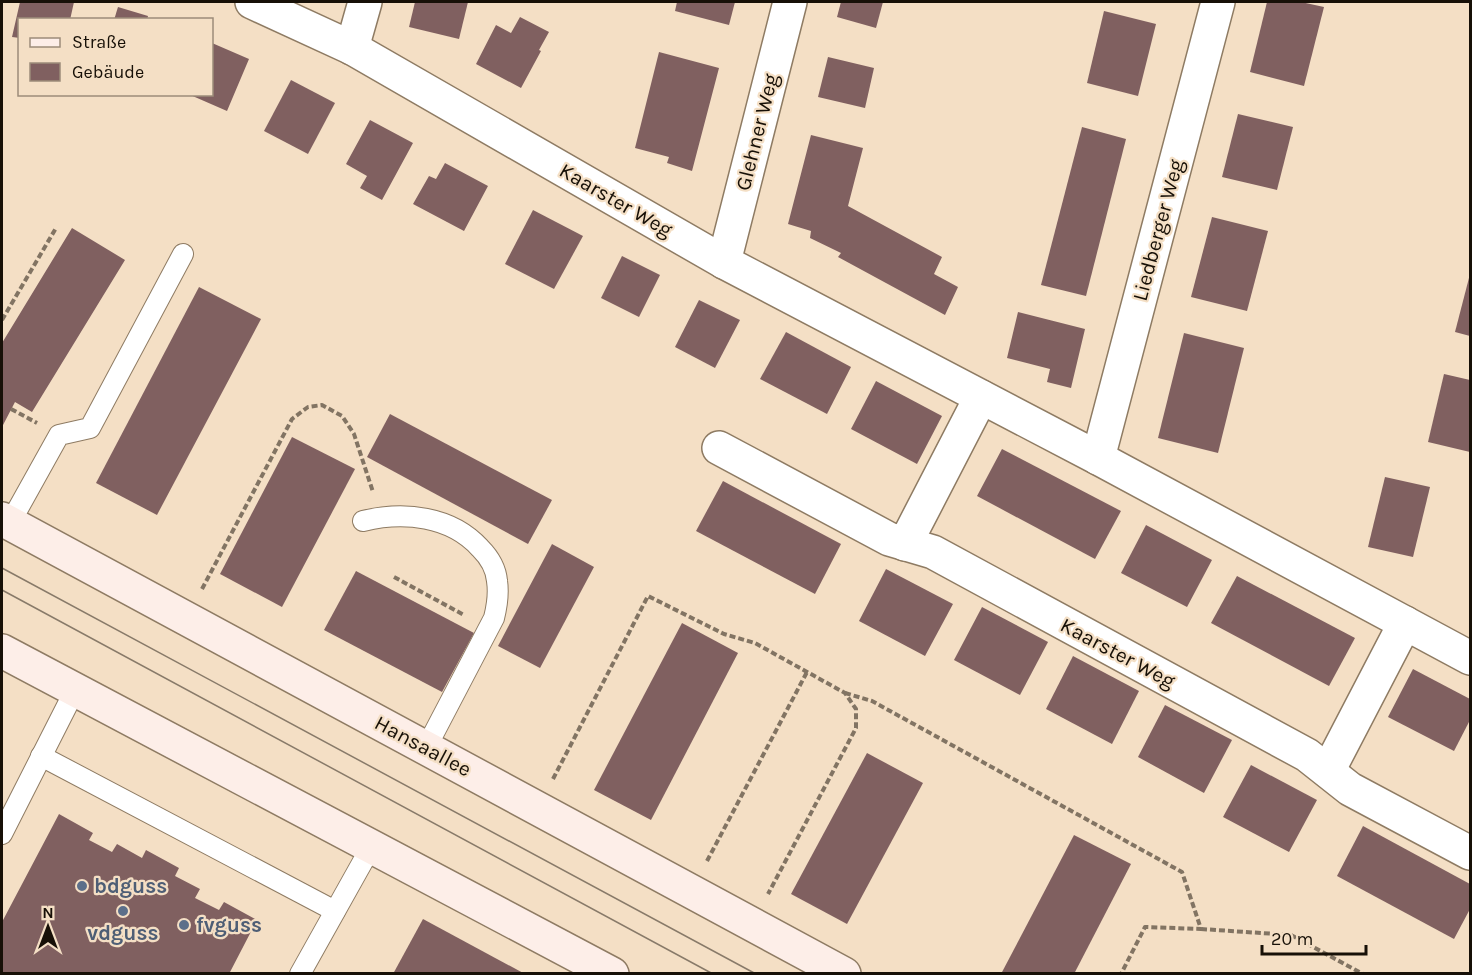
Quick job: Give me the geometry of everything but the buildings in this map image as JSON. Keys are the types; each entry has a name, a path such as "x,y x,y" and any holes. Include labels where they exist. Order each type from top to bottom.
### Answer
{"street":[{"name":"Kaarster Weg","path":"252,2 352,48 724,262 1098,458 1470,658"},
{"path":"352,48 364,2"},
{"name":"Glehner Weg","path":"724,262 790,2"},
{"name":"Liedberger Weg","path":"1098,458 1218,2"},
{"path":"904,544 981,397"},
{"name":"Kaarster Weg","path":"719,448 889,539 933,552 1307,755 1350,789 1470,853"},
{"name":"Hansaallee","path":"6,521 844,974"},
{"path":"1328,771 1406,624"},
{"path":"2,651 612,974"}],"lane":[{"path":"6,521 59,435 90,428 183,254"},
{"path":"371,519 408,516 436,520 471,538 492,563 497,579 498,602 494,618 426,748"},
{"path":"2,834 75,690"},
{"path":"42,756 335,911"},
{"path":"300,974 371,847"}],"path":[{"path":"2,320 56,228"},
{"path":"186,618 292,419 308,407 322,405 342,416 354,434 369,476 371,519"},
{"path":"394,578 489,628"},
{"path":"538,808 648,596 724,634 755,643 845,693 872,700 1182,872 1201,929"},
{"path":"692,891 807,672"},
{"path":"752,924 856,728 856,709 845,693"},
{"path":"1121,974 1145,927 1291,935 1363,974"}],"tram line":[{"path":"2,568 756,974"},
{"path":"2,590 713,974"}],"place":[{"name":"bdguss","path":"82,886"},
{"name":"vdguss","path":"123,911"},
{"name":"fvguss","path":"184,925"}]}
